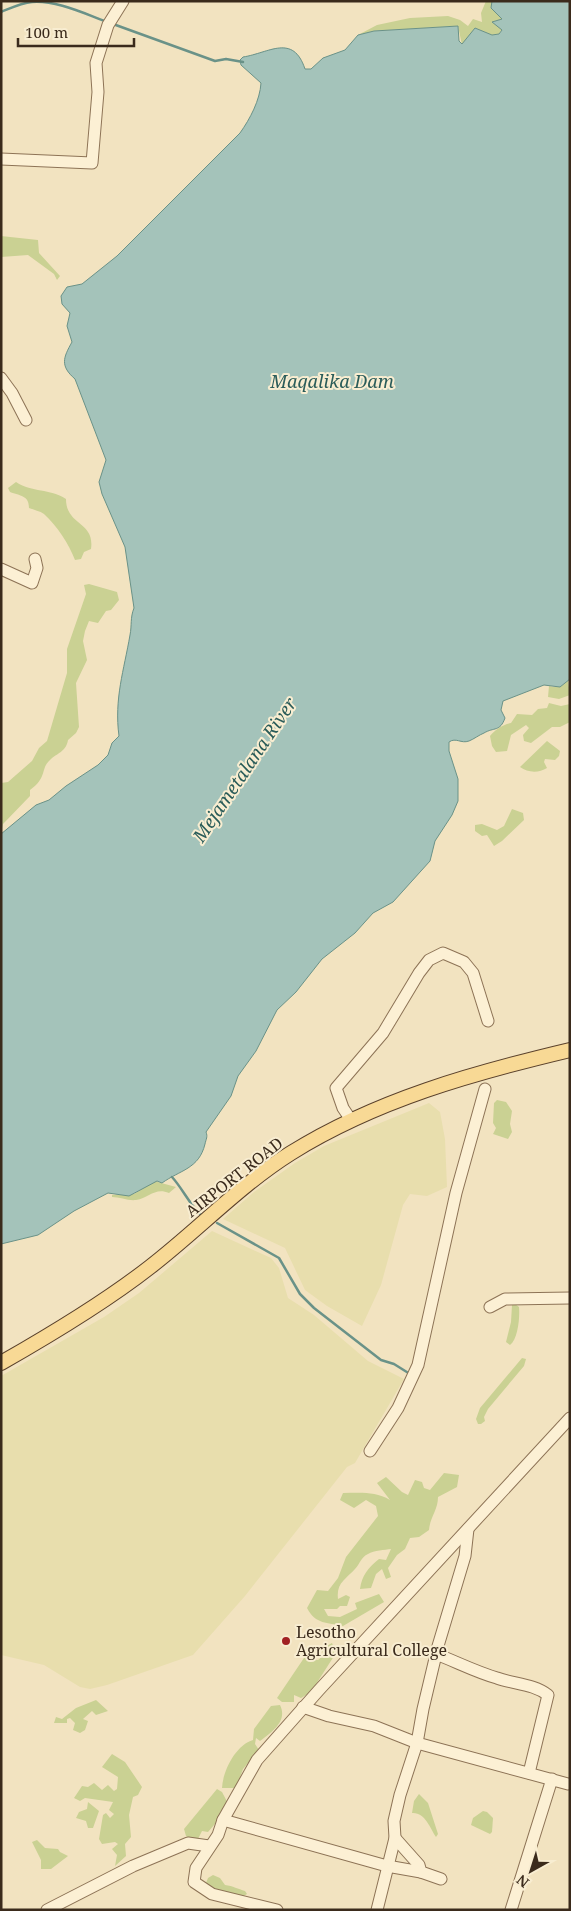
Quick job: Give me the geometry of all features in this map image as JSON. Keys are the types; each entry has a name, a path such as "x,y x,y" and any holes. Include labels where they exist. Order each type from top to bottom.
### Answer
{"main road":[{"name":"AIRPORT ROAD","path":"1,1363 89,1310 150,1267 227,1201 290,1153 351,1120 453,1081 570,1050"}],"street":[{"path":"1,159 92,163 98,92 96,63 108,25 123,1"},
{"path":"1,378 26,420"},
{"path":"1,569 32,583 37,568 35,558"},
{"path":"351,1120 343,1108 336,1088 383,1033 395,1016 409,987 429,960 443,953 464,962 473,973 488,1021"},
{"path":"370,1451 398,1408 418,1365 456,1193 484,1089"},
{"path":"490,1307 505,1299 570,1298"},
{"path":"277,1910 212,1894 194,1882 196,1868 208,1846 218,1834 223,1820 257,1760 303,1707 570,1418"},
{"path":"377,1910 395,1838 394,1821 400,1795 417,1743 436,1654 465,1556 468,1528"},
{"path":"436,1654 479,1672 539,1689 548,1695 529,1773"},
{"path":"303,1707 329,1716 374,1726 417,1743 568,1784"},
{"path":"511,1910 552,1779"},
{"path":"223,1820 387,1866 421,1872 441,1880"},
{"path":"395,1838 420,1865 421,1872"},
{"path":"47,1910 133,1866 188,1843 208,1846"}],"shaded area":[{"path":"429,1103 440,1112 445,1139 447,1187 427,1196 410,1194 403,1205 381,1285 362,1326 327,1306 305,1290 285,1248 223,1219 254,1192 295,1163 324,1146"},
{"path":"212,1231 271,1258 279,1268 288,1298 314,1315 368,1361 404,1379 355,1463 347,1467 245,1596 193,1655 107,1685 90,1689 80,1687 44,1665 1,1655 1,1376 104,1317 139,1293"}],"green space":[{"path":"486,1 492,1 491,8 502,19 492,22 502,29 499,34 492,35 475,29 462,45 458,26 374,31 358,35 377,25 410,18 448,16 460,20 468,26 473,19 482,22 481,13"},
{"path":"1,236 38,240 39,253 60,276 57,280 54,274 28,255 1,257"},
{"path":"16,482 66,499 70,514 85,528 91,540 91,549 84,552 81,559 75,560 62,536 44,514 29,508 26,498 10,492 8,488"},
{"path":"89,584 117,592 119,600 111,610 106,611 98,623 89,621 85,631 83,641 87,660 76,683 79,727 76,733 68,740 63,750 47,763 42,777 30,790 30,796 3,824 1,833 1,783 8,782 32,761 39,748 47,741 67,673 67,649 86,594 84,585"},
{"path":"568,680 570,695 559,699 548,697 549,686 560,686"},
{"path":"549,703 561,706 570,704 570,722 560,727 552,727 531,743 524,741 523,735 529,728 526,725 511,735 507,751 496,752 492,746 490,736 495,731 511,723 517,714 532,715 538,709 547,708"},
{"path":"547,741 560,751 559,756 555,760 545,759 544,762 547,768 534,772 520,767"},
{"path":"512,809 523,813 524,820 494,846 487,835 482,836 475,831 475,825 482,824 497,830 504,826"},
{"path":"497,1100 506,1102 512,1111 510,1124 512,1132 508,1139 493,1134 496,1128 493,1123 494,1103"},
{"path":"154,1181 176,1187 169,1193 160,1191 136,1200 112,1197 112,1195 134,1194"},
{"path":"515,1304 519,1307 519,1322 517,1333 510,1345 506,1342 511,1322 512,1305"},
{"path":"522,1358 526,1359 524,1366 488,1409 484,1417 485,1421 478,1424 476,1419 480,1408"},
{"path":"444,1473 459,1475 457,1487 438,1497 429,1530 419,1537 410,1538 405,1549 397,1555 388,1568 391,1577 386,1579 382,1569 376,1574 371,1588 360,1589 362,1580 369,1569 379,1559 386,1560 391,1549 370,1553 364,1557 340,1585 338,1599 346,1595 350,1597 347,1606 340,1606 337,1609 324,1609 328,1616 340,1617 357,1609 355,1603 379,1594 384,1602 343,1626 322,1622 314,1617 307,1608 317,1590 328,1591 338,1578 346,1557 378,1516 376,1506 366,1500 354,1508 340,1500 343,1493 373,1494 390,1500 377,1483 386,1477 408,1495 415,1480 422,1482 424,1488 430,1490"},
{"path":"332,1643 336,1653 311,1692 301,1698 294,1695 294,1702 282,1702 277,1698 304,1658 318,1660 324,1655 321,1649"},
{"path":"96,1700 108,1711 96,1715 92,1711 83,1719 88,1721 85,1730 80,1733 73,1730 75,1723 70,1718 67,1719 67,1723 54,1723 56,1717 62,1719 76,1708"},
{"path":"280,1705 282,1716 278,1726 260,1741 256,1738 255,1744 259,1750 243,1769 236,1788 222,1788 228,1766 236,1753 241,1747 253,1740 254,1729 271,1706"},
{"path":"112,1754 125,1762 142,1787 138,1795 133,1797 129,1815 131,1837 125,1844 126,1856 115,1866 117,1855 112,1849 118,1844 115,1842 102,1844 99,1839 103,1815 106,1813 110,1818 114,1814 109,1810 113,1802 85,1798 80,1801 74,1798 82,1786 88,1787 94,1783 102,1790 108,1785 114,1791 117,1789 118,1777 102,1767"},
{"path":"217,1789 222,1792 232,1811 220,1818 208,1832 202,1831 198,1839 194,1841 186,1836 184,1829"},
{"path":"419,1794 428,1803 438,1834 436,1837 424,1818 417,1813 412,1813 414,1801"},
{"path":"88,1802 99,1811 93,1828 88,1828 86,1821 76,1818 79,1812 87,1809"},
{"path":"483,1811 493,1818 492,1832 490,1834 471,1825 473,1818"},
{"path":"37,1840 45,1848 58,1849 68,1856 51,1869 41,1869 41,1860 32,1842"},
{"path":"213,1875 220,1878 225,1885 245,1891 247,1894 242,1897 211,1889 206,1883 208,1878"}],"water":[{"name":"Maqalika Dam","path":"492,1 570,1 570,679 560,687 544,685 503,701 501,710 505,718 499,727 469,741 454,740 449,742 449,751 458,779 458,801 452,815 435,841 430,861 393,902 373,913 355,933 322,959 296,992 277,1010 256,1051 238,1076 231,1096 206,1132 207,1138 202,1152 194,1164 162,1183 157,1181 129,1196 108,1193 74,1211 38,1235 1,1244 1,834 36,805 49,800 66,786 98,765 108,755 112,743 119,736 119,697 134,608 125,547 102,494 99,482 106,460 75,379 67,370 64,362 72,342 67,326 70,313 62,304 61,296 67,287 82,284 117,256 240,133 254,109 261,83 241,65 240,60 243,57 279,48 287,48 294,51 300,58 305,69 311,69 323,58 345,50 358,35 374,31 458,26 459,41 462,44 475,28 492,35 499,34 502,30 492,22 502,19 491,8"}],"waterway":[{"path":"1,12 24,3 41,2 69,8 105,21"},
{"path":"113,24 215,61 226,59 243,62"},
{"path":"172,1177 201,1215"},
{"path":"217,1223 279,1258 300,1294 314,1308 381,1360 394,1364 410,1374"}],"place":[{"name":"Lesotho Agricultural College","path":"286,1641"}],"water label":[{"name":"Mejametalana River","path":"245,770"}]}
